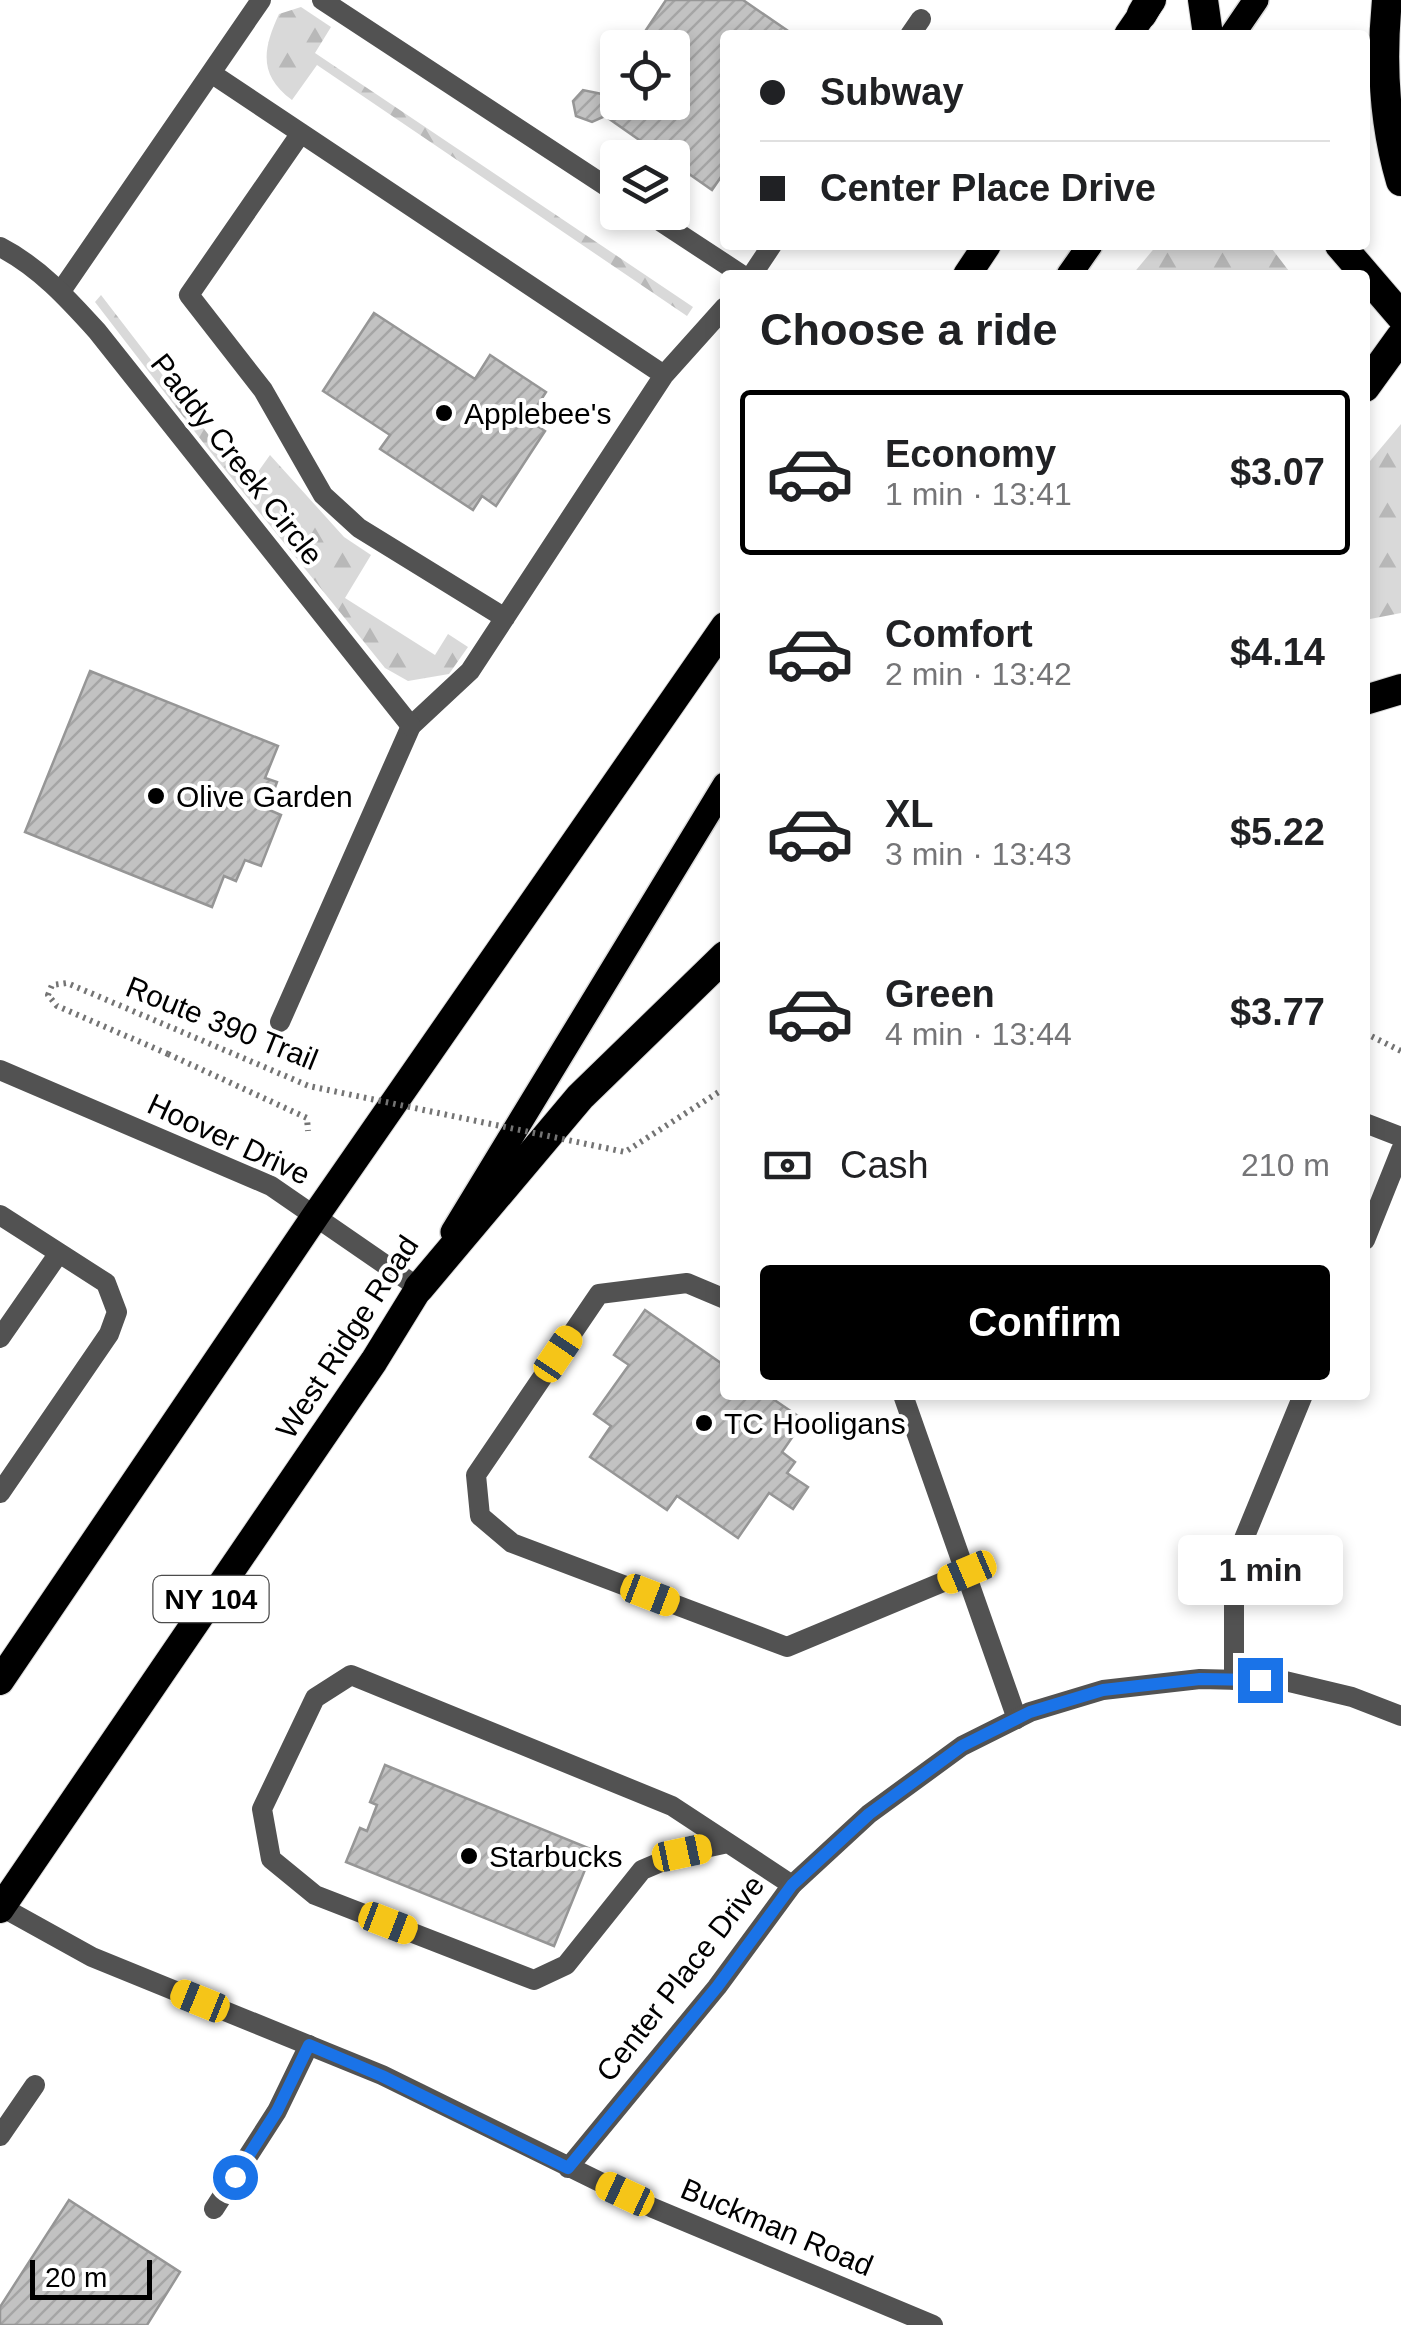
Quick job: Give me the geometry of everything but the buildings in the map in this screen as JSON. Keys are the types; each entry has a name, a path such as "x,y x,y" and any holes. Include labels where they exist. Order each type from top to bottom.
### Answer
{"highway":[{"path":"1203,0 1207,30"},
{"path":"1387,0 1385,90 1390,137 1401,181"},
{"path":"1344,250 1361,270"},
{"path":"1370,280 1401,316"},
{"path":"1370,380 1401,337"},
{"path":"0,1681 316,1215 720,633"},
{"path":"1370,698 1401,689"},
{"path":"419,1288 539,1142 634,1042 720,961"},
{"path":"634,1042 720,978"},
{"name":"West Ridge Road","path":"0,1907 374,1360 419,1288"}],"main road":[{"path":"1235,30 1256,0"},
{"name":"West Ridge Road","path":"419,1288 720,793"}],"street":[{"path":"62,291 261,0"},
{"path":"322,0 600,182"},
{"path":"211,73 664,375"},
{"path":"301,133 190,295 263,390 323,495 359,528 505,618"},
{"path":"673,230 734,270"},
{"name":"Paddy Creek Circle","path":"0,247 62,291 410,726"},
{"path":"280,1022 410,726 470,671 664,375 720,313"},
{"name":"Hoover Drive","path":"0,1070 251,1176 316,1215 419,1288"},
{"path":"1370,1125 1401,1137"},
{"path":"1370,1228 1401,1150"},
{"path":"0,1215 106,1282 116,1312 109,1334 0,1493"},
{"path":"0,1338 59,1253"},
{"path":"720,1297 688,1284 598,1294 476,1475 480,1516 512,1543 787,1647 967,1572"},
{"path":"905,1400 1017,1719"},
{"path":"1234,1680 1234,1563 1300,1400"},
{"path":"728,1843 682,1853 642,1870 566,1965 534,1980 316,1894 271,1859 262,1810 315,1698 351,1675 672,1806 792,1885"},
{"name":"Center Place Drive","path":"568,2168 717,1987 792,1885 869,1814 962,1746 1017,1719 1103,1690 1200,1679 1285,1681 1352,1697 1401,1716"},
{"name":"Buckman Road","path":"0,1907 92,1957 382,2076 653,2208 933,2325"},
{"path":"214,2210 277,2111 309,2045"},
{"path":"0,2136 35,2085"}],"path":[{"name":"Route 390 Trail","path":"308,1130 306,1118 58,1006 50,1000 49,990 57,982 67,983 309,1086 625,1152 720,1091"},
{"path":"1370,1036 1401,1051"}],"green space":[{"path":"301,7 331,27 315,53 693,307 687,316 317,65 292,100 273,81 267,50 279,14"},
{"path":"1153,250 1273,250 1288,270 1136,270"},
{"path":"101,295 248,486 270,455 344,537 371,555 345,598 435,655 448,634 468,647 449,674 408,681 385,668 95,302"},
{"path":"1401,424 1401,613 1370,619 1370,461"}],"place":[{"name":"Applebee's","path":"444,413"},
{"name":"Olive Garden","path":"156,796"},
{"name":"TC Hooligans","path":"704,1423"},
{"name":"Starbucks","path":"469,1856"}],"route":[{"path":"235,2177 277,2111 309,2045 382,2076 568,2168 717,1987 792,1885 869,1814 962,1746 1030,1712 1103,1690 1200,1679 1260,1680"}]}
